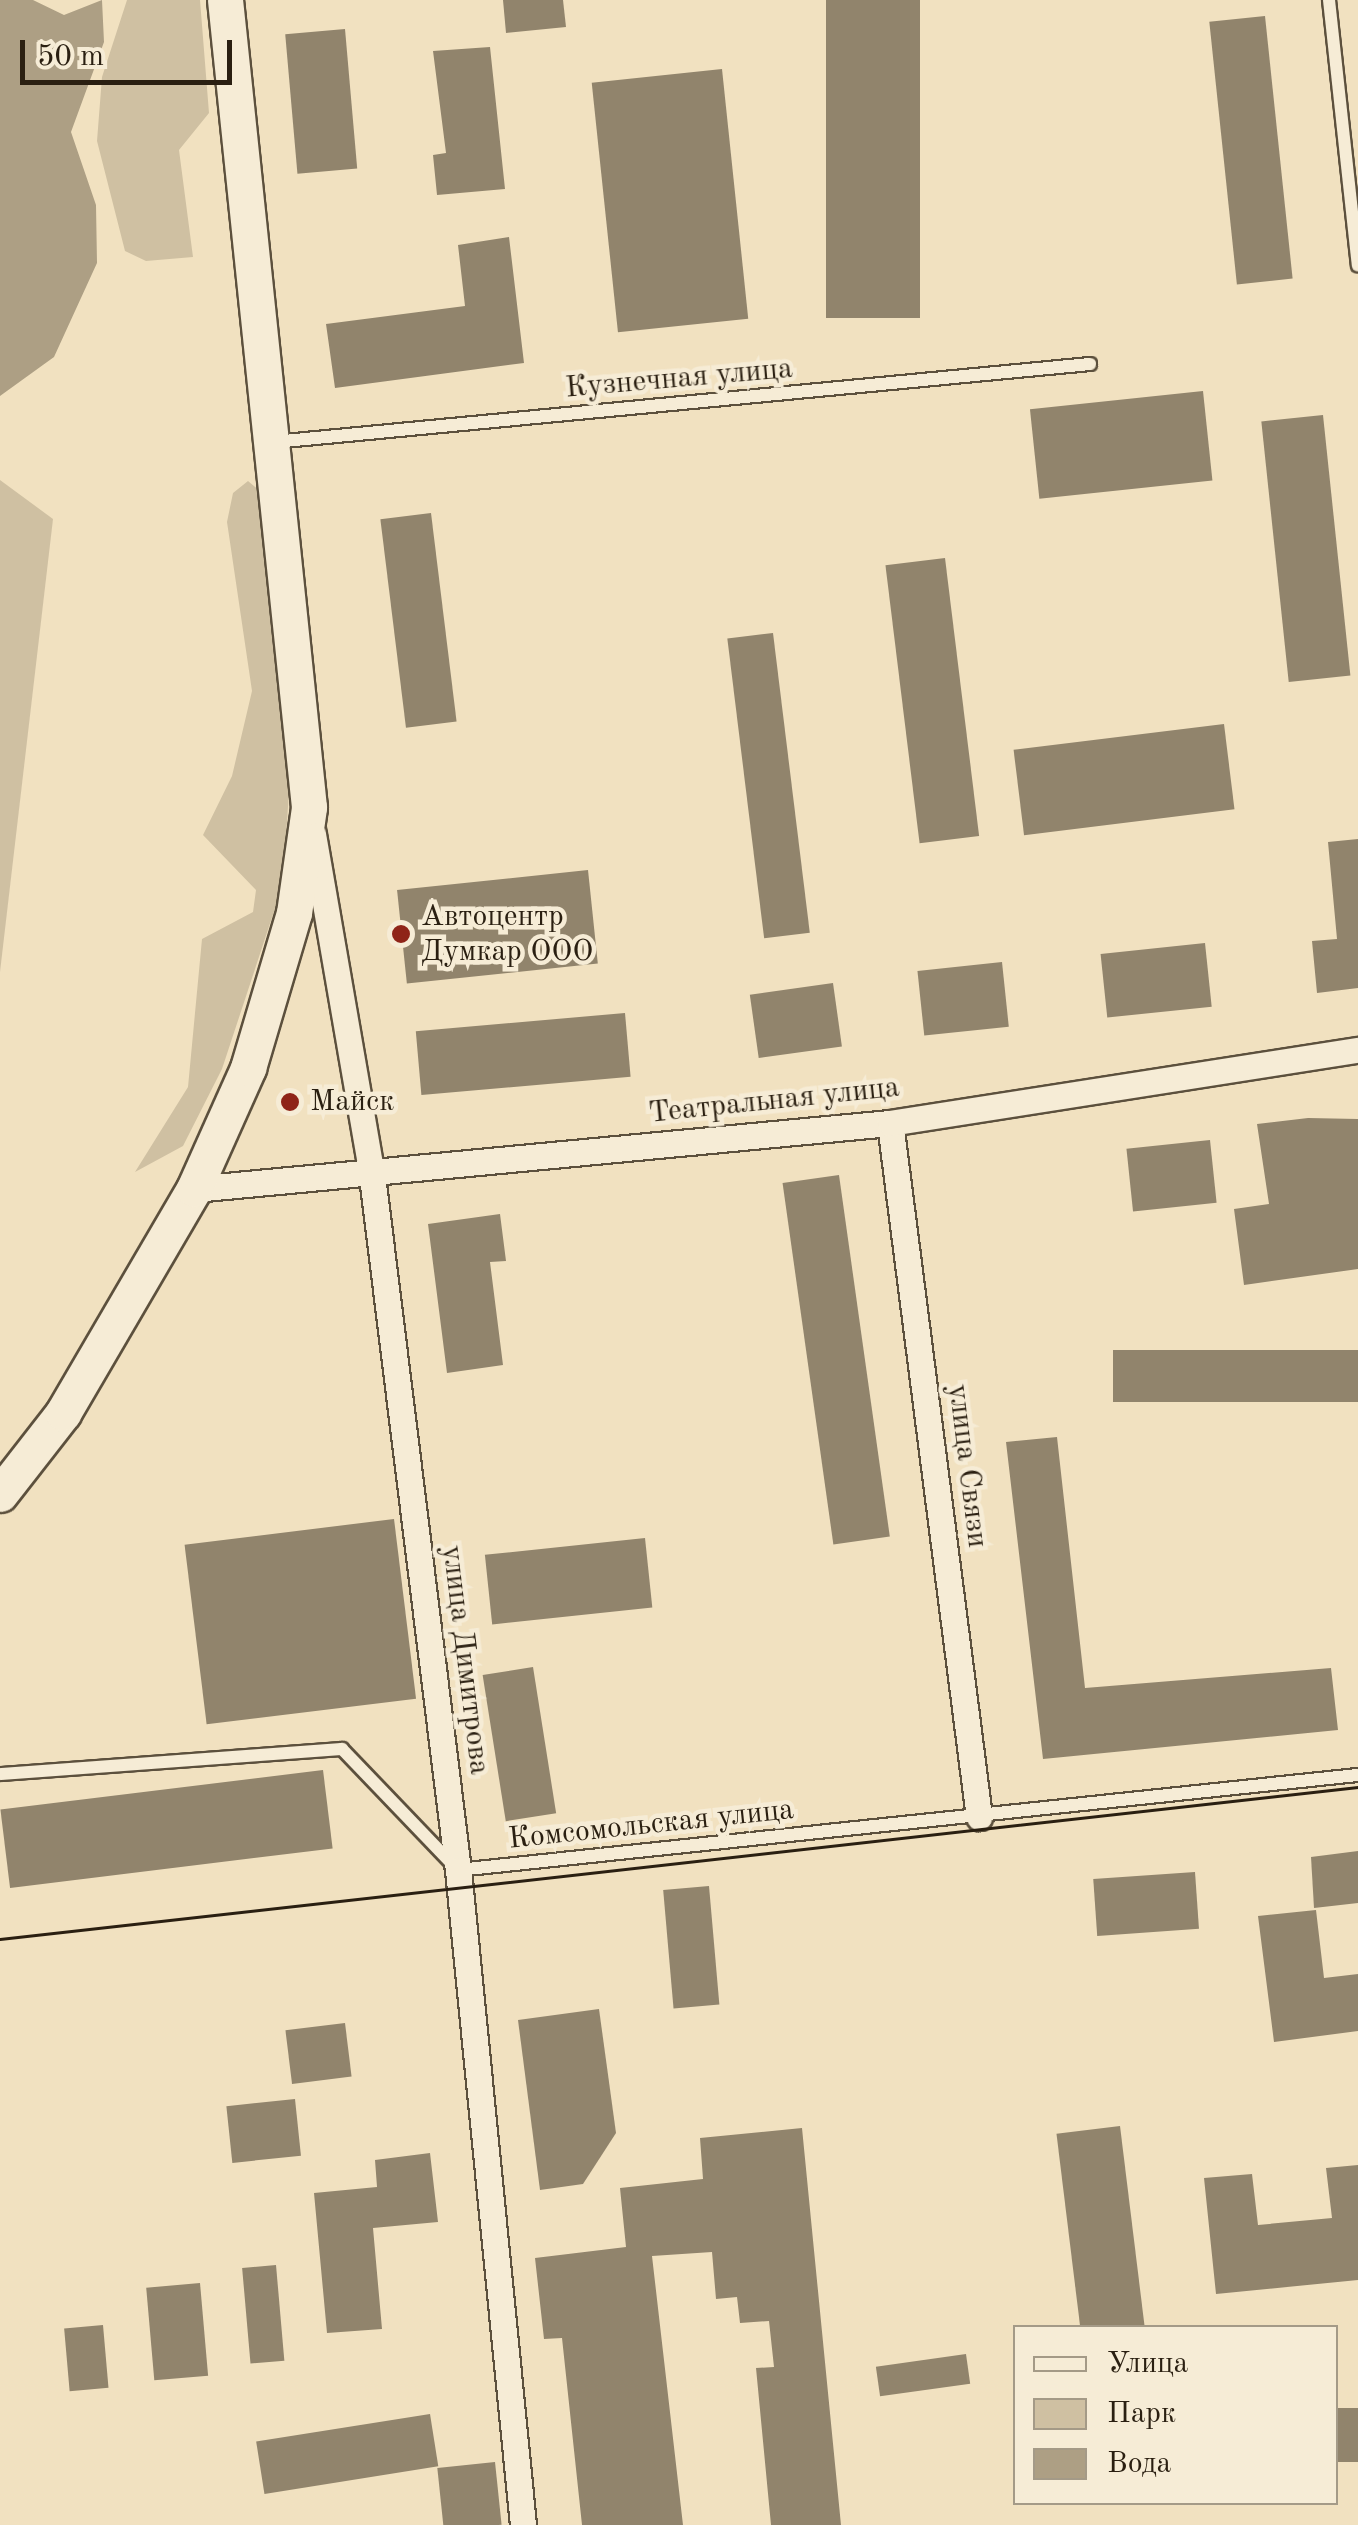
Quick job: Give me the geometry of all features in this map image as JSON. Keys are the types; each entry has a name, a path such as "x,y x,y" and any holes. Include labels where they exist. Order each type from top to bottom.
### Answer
{"street":[{"path":"0,1494 63,1413 194,1189 248,1068 294,913 308,807 224,0"},
{"name":"улица Димитрова","path":"308,807 372,1176 458,1870 523,2525"},
{"name":"Театральная улица","path":"194,1189 372,1176 890,1123 1358,1050"},
{"name":"улица Связи","path":"890,1123 979,1817"}],"lane":[{"path":"1330,0 1358,266"},
{"name":"Кузнечная улица","path":"272,443 1090,364"},
{"path":"0,1774 342,1748 458,1870"},
{"name":"Комсомольская улица","path":"458,1870 1358,1775"}],"green space":[{"path":"127,0 200,0 209,113 179,150 193,257 146,261 125,251 97,141 102,77"},
{"path":"0,480 53,519 0,972"},
{"path":"248,481 268,498 289,791 283,884 222,1069 183,1146 135,1172 188,1087 202,939 253,912 256,890 203,835 232,776 252,691 227,522 233,493"}],"water":[{"path":"0,0 33,0 64,15 102,0 104,42 71,132 96,205 97,263 54,357 0,396"}],"building":[{"path":"503,0 563,0 566,27 506,33"},
{"path":"826,0 920,0 920,318 826,318"},
{"path":"1265,16 1293,279 1237,284 1209,22"},
{"path":"345,29 357,168 297,174 285,34"},
{"path":"490,47 505,189 437,195 433,155 446,153 433,51"},
{"path":"722,69 748,319 618,332 592,83"},
{"path":"509,237 524,363 335,388 326,324 465,306 458,245"},
{"path":"1203,391 1212,481 1039,499 1030,409"},
{"path":"1323,415 1350,676 1289,682 1261,421"},
{"path":"431,513 457,721 406,728 380,519"},
{"path":"945,558 979,836 920,843 885,565"},
{"path":"773,633 810,933 764,938 727,639"},
{"path":"1224,724 1234,809 1024,835 1014,750"},
{"path":"1358,839 1358,988 1317,993 1312,941 1337,939 1328,842"},
{"path":"588,870 598,963 407,984 397,890"},
{"path":"1205,943 1212,1007 1107,1018 1101,954"},
{"path":"1002,962 1009,1027 924,1036 917,971"},
{"path":"833,983 842,1046 759,1058 750,995"},
{"path":"625,1013 631,1077 421,1095 416,1031"},
{"path":"1308,1118 1358,1119 1358,1269 1244,1285 1234,1209 1269,1204 1257,1124"},
{"path":"1210,1140 1217,1203 1133,1211 1126,1149"},
{"path":"839,1175 890,1536 833,1544 783,1183"},
{"path":"500,1214 506,1261 490,1262 503,1365 447,1373 428,1224"},
{"path":"1113,1350 1358,1350 1358,1402 1113,1402"},
{"path":"1057,1437 1085,1688 1331,1668 1338,1730 1043,1759 1006,1442"},
{"path":"394,1519 416,1699 207,1724 185,1545"},
{"path":"645,1538 652,1608 492,1624 485,1555"},
{"path":"533,1667 556,1813 506,1821 483,1675"},
{"path":"323,1770 333,1848 10,1888 0,1810"},
{"path":"1358,1851 1358,1903 1314,1908 1311,1857"},
{"path":"1195,1872 1199,1929 1097,1936 1093,1879"},
{"path":"709,1886 719,2005 674,2009 663,1890"},
{"path":"1316,1910 1324,1978 1358,1974 1358,2031 1274,2042 1258,1916"},
{"path":"599,2009 616,2133 583,2184 540,2190 518,2020"},
{"path":"345,2023 352,2077 292,2084 285,2030"},
{"path":"295,2099 301,2156 232,2163 226,2106"},
{"path":"1120,2126 1144,2325 1080,2325 1056,2134"},
{"path":"802,2128 841,2525 771,2525 756,2368 774,2367 769,2321 740,2323 737,2297 716,2299 712,2252 652,2256 683,2525 582,2525 562,2338 544,2339 535,2258 626,2247 620,2188 703,2179 700,2138"},
{"path":"430,2153 438,2222 373,2228 382,2329 327,2333 314,2193 377,2187 375,2160"},
{"path":"1358,2165 1358,2280 1216,2294 1204,2178 1252,2174 1258,2225 1332,2218 1326,2168"},
{"path":"276,2265 284,2361 250,2364 242,2268"},
{"path":"200,2283 208,2376 154,2380 146,2288"},
{"path":"103,2325 108,2388 70,2391 64,2328"},
{"path":"966,2354 970,2384 880,2396 876,2367"},
{"path":"1338,2408 1358,2408 1358,2462 1338,2462"},
{"path":"430,2414 438,2466 264,2494 256,2442"},
{"path":"495,2462 502,2525 443,2525 437,2468"}],"tram line":[{"path":"0,1939 1358,1787"}],"place":[{"name":"Автоцентр Думкар ООО","path":"401,934"},
{"name":"Майск","path":"290,1102"}]}
